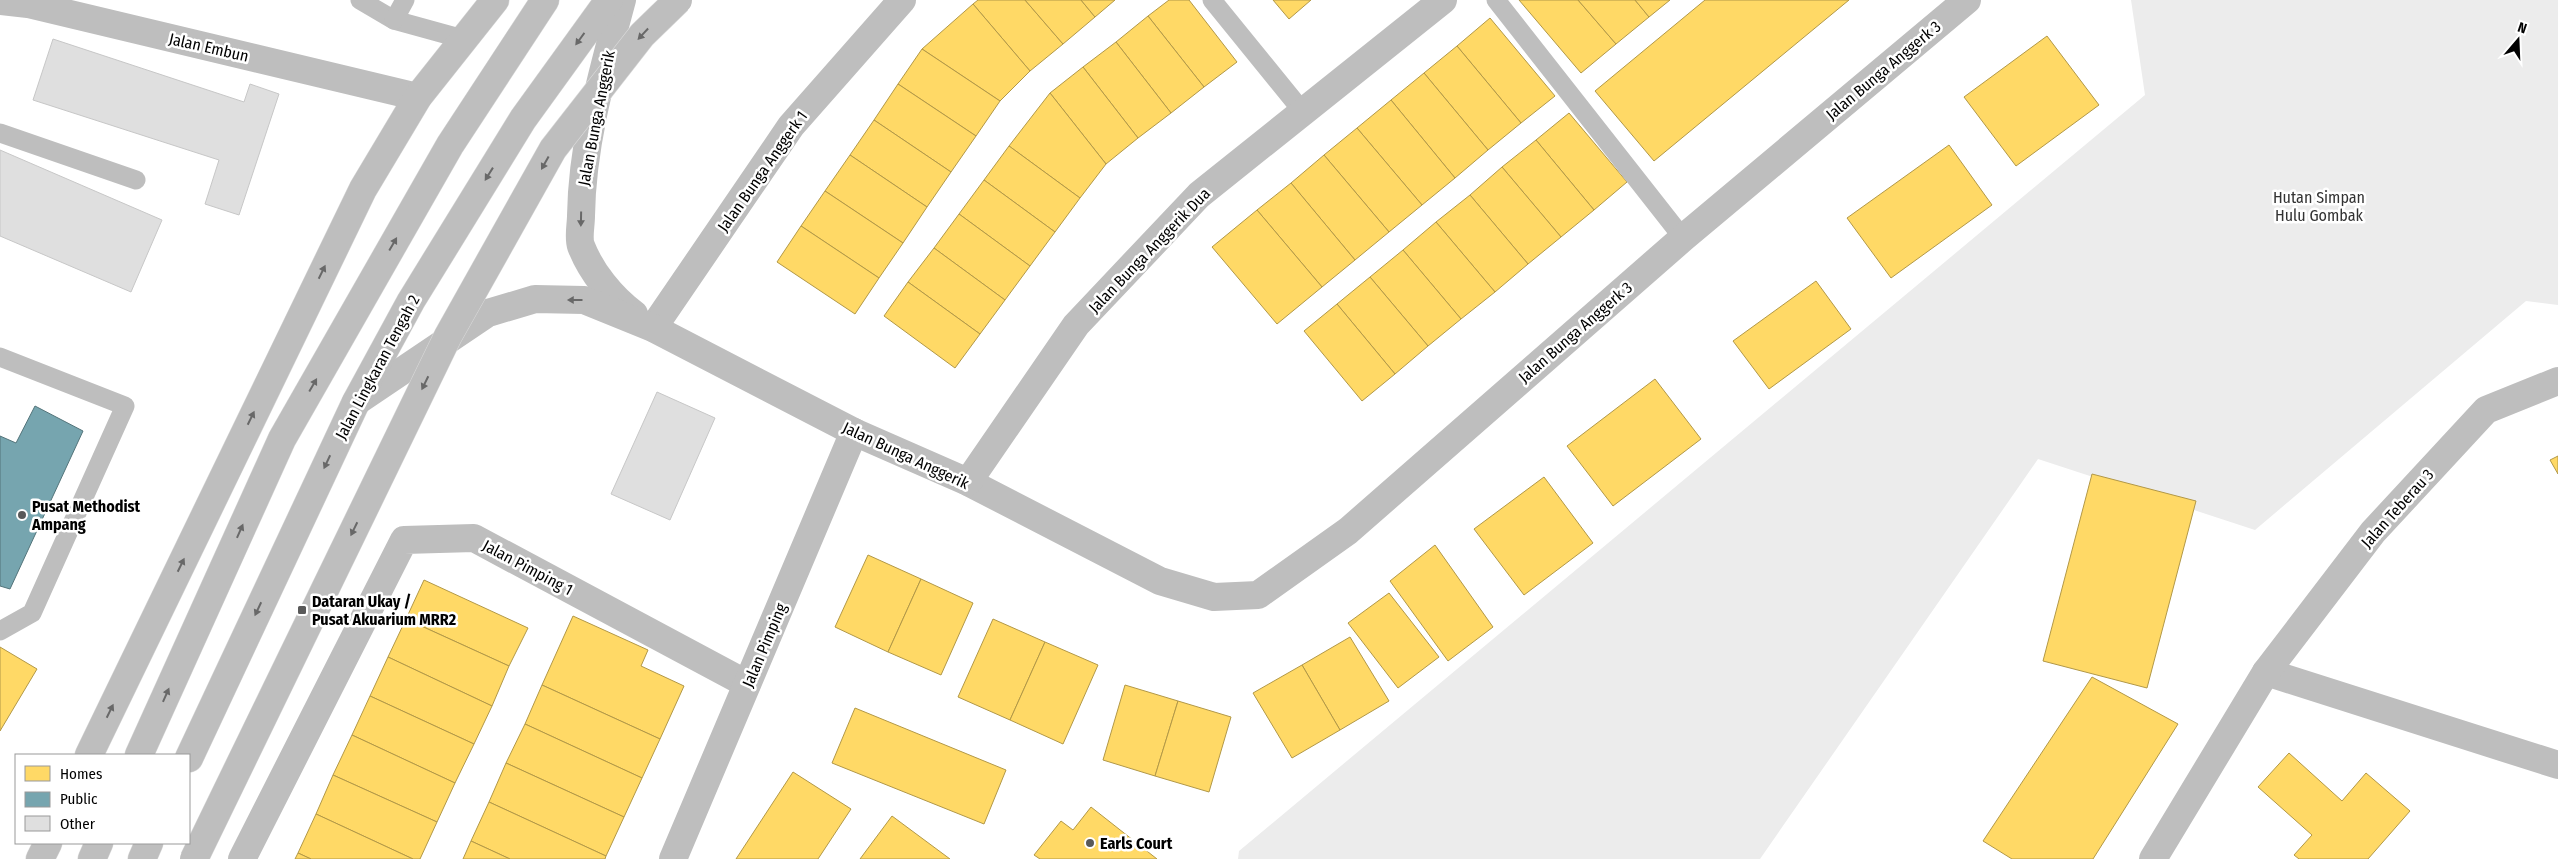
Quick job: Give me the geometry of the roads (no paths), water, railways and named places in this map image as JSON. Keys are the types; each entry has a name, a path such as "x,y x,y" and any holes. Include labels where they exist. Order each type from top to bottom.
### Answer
{"main road":[{"path":"89,754 363,189 418,97 495,0"},
{"path":"139,754 282,439 450,145 545,0"},
{"name":"Jalan Lingkaran Tengah 2","path":"190,756 356,402 411,301 523,119 609,0"},
{"name":"Jalan Bunga Anggerik","path":"622,0 598,90 582,179 580,244 600,278 619,304 653,328"},
{"path":"194,859 448,336 553,149 642,35 678,0"},
{"name":"Jalan Bunga Anggerk 1","path":"653,328 791,126 902,0"},
{"name":"Jalan Bunga Anggerik Dua","path":"968,482 1076,325 1200,195 1443,0"},
{"name":"Jalan Bunga Anggerk 3","path":"1160,581 1214,597 1258,595 1348,531 1683,238 1966,0"},
{"name":"Jalan Embun","path":"0,1 27,2 418,97"},
{"name":"Jalan Bunga Anggerik","path":"356,402 488,312 536,299 584,300 653,328 854,432 968,482 1160,581"},
{"name":"Jalan Teberau 3","path":"2153,859 2266,672 2373,532 2486,410 2558,381"},
{"name":"Jalan Pimping","path":"673,859 854,432"},
{"name":"Jalan Pimping 1","path":"242,859 404,540 474,538 747,684"},
{"path":"2266,672 2558,764"},
{"path":"40,859 48,844"},
{"path":"92,859 100,844"},
{"path":"142,859 150,844"}],"lane":[{"path":"360,0 394,20 464,39"},
{"path":"394,20 406,0"},
{"path":"1212,0 1303,112"},
{"path":"1496,0 1683,238"},
{"path":"0,134 136,180"},
{"path":"0,357 126,406 32,613 0,631"}],"place":[{"name":"Pusat Methodist Ampang","path":"22,515"},
{"name":"Dataran Ukay / Pusat Akuarium MRR2","path":"302,610"},
{"name":"Earls Court","path":"1090,843"}],"park label":[{"name":"Hutan Simpan Hulu Gombak","path":"2319,206"}]}
